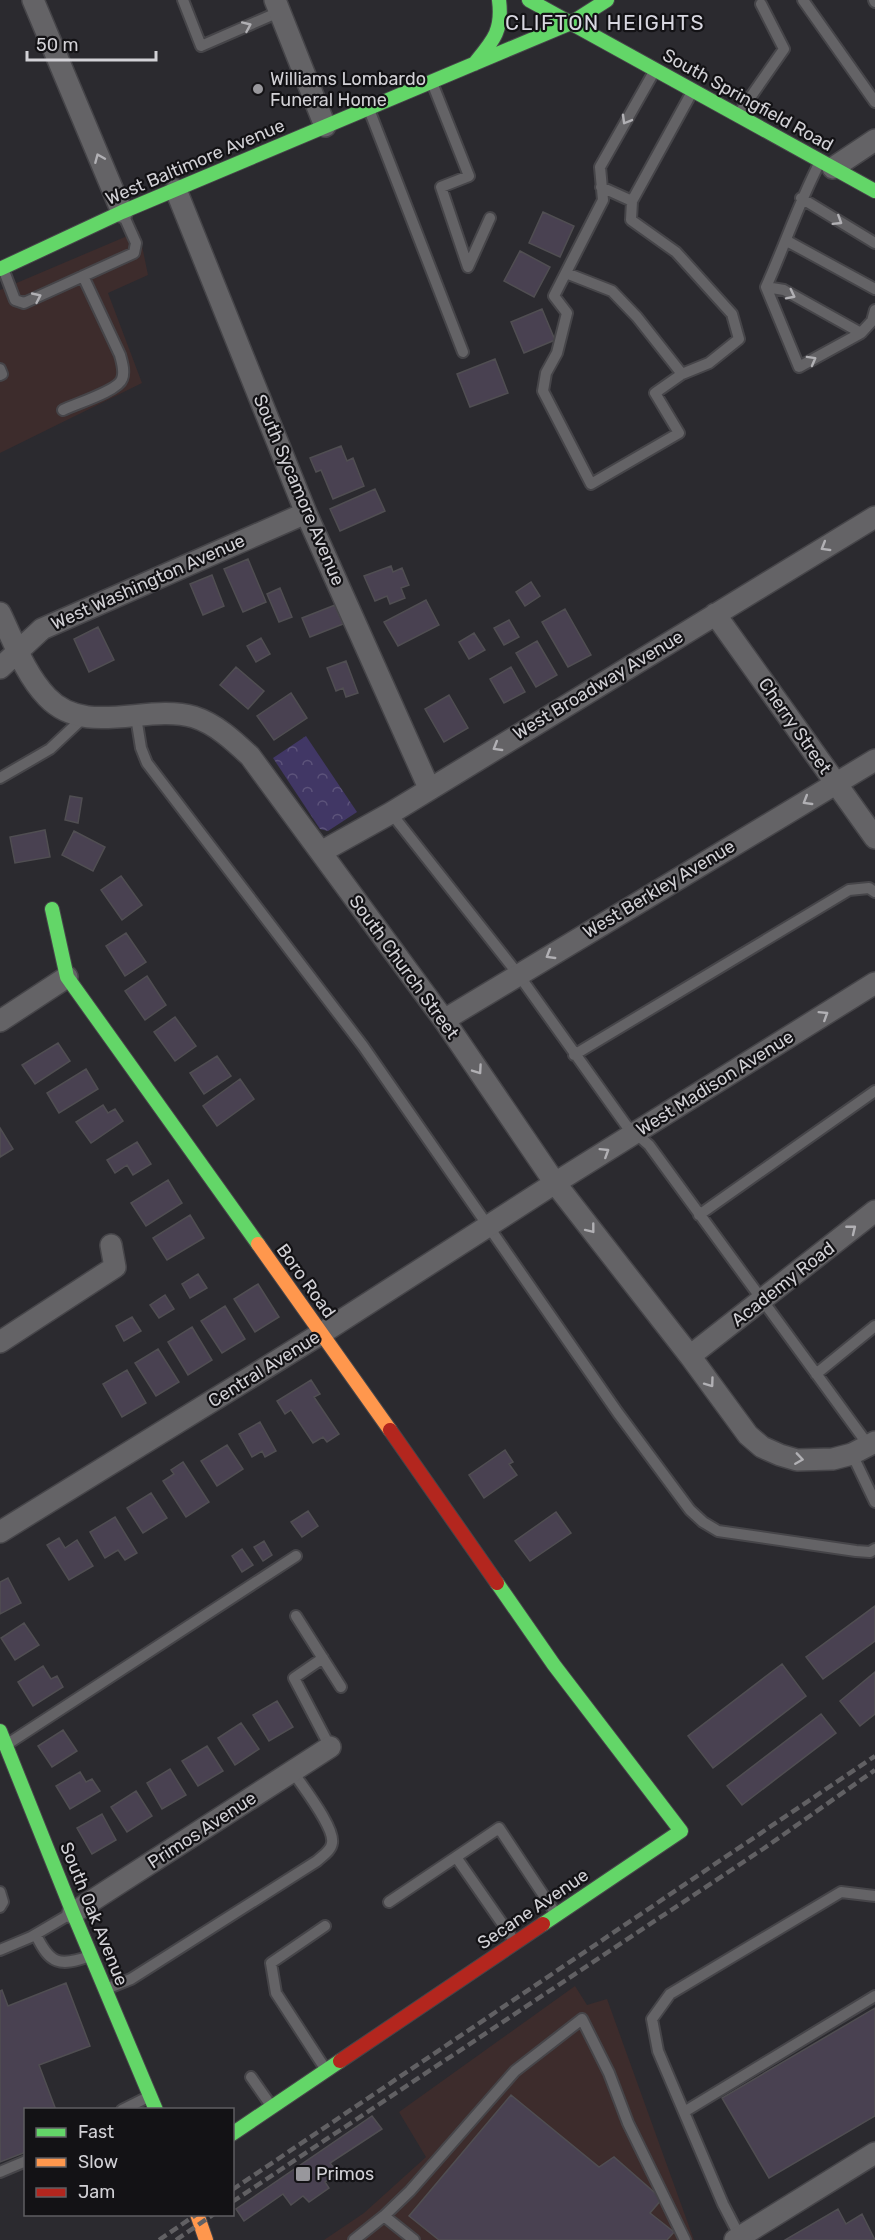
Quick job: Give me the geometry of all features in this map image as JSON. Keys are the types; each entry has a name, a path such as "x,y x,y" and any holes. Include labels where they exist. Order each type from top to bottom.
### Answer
{"street":[{"path":"33,0 122,212"},
{"path":"473,65 499,33 501,12 499,0"},
{"name":"South Springfield Road","path":"529,0 875,192"},
{"name":"West Baltimore Avenue","path":"1,268 122,212 571,23 607,0"},
{"path":"277,6 325,126"},
{"path":"827,164 875,141"},
{"name":"South Sycamore Avenue","path":"176,190 306,513 429,788"},
{"name":"West Washington Avenue","path":"0,668 42,629 306,513"},
{"name":"West Broadway Avenue","path":"321,852 391,813 875,517"},
{"name":"South Church Street","path":"0,613 30,677 48,698 59,706 85,717 136,717 175,713 195,717 214,726 250,756 444,1020 555,1183 690,1356 748,1435 762,1447 797,1460 833,1459 866,1447"},
{"name":"Cherry Street","path":"716,614 875,838"},
{"name":"West Berkley Avenue","path":"444,1020 875,760"},
{"name":"Boro Road","path":"52,909 67,977 322,1333 554,1665"},
{"path":"0,1021 67,977"},
{"name":"West Madison Avenue","path":"555,1183 875,983"},
{"name":"Central Avenue","path":"0,1532 322,1333 555,1183"},
{"name":"Academy Road","path":"690,1356 875,1211"},
{"path":"0,1342 115,1268 111,1245"},
{"name":"Secane Avenue","path":"234,2133 681,1831 554,1665"},
{"name":"South Oak Avenue","path":"0,1731 153,2103"},
{"name":"Primos Avenue","path":"73,1913 330,1747"},
{"path":"737,2238 875,2153"},
{"path":"198,2216 206,2240"}],"lane":[{"path":"196,0 184,2 201,46 277,6"},
{"path":"803,0 875,102"},
{"path":"738,116 784,49 760,4"},
{"path":"656,70 600,167 603,200 554,296 567,313 557,353 546,373 543,391 591,484 679,434 655,393 682,374 709,363 739,339 732,314 676,252 631,220 632,201 693,91"},
{"path":"432,82 469,176 441,187 468,267 490,218"},
{"path":"369,109 463,352"},
{"path":"827,164 801,198 787,241 766,287 799,367 861,333 874,322 875,310"},
{"path":"601,187 632,201"},
{"path":"801,198 875,243"},
{"path":"1,268 15,300 24,303 134,253 136,243 122,212"},
{"path":"787,241 875,289"},
{"path":"566,273 612,291 637,317 682,374"},
{"path":"63,410 116,387 122,379 123,367 120,355 83,276"},
{"path":"766,287 784,290 861,333"},
{"path":"0,369 2,374 0,375"},
{"path":"0,778 50,749 85,717"},
{"path":"136,717 141,748 147,763 363,1046 618,1413 690,1510 703,1522 718,1531 856,1551 870,1552 875,1549"},
{"path":"391,813 518,974 626,1125 649,1145 816,1374 866,1447 875,1502"},
{"path":"574,1055 849,890 869,888 875,892"},
{"path":"699,1215 875,1091"},
{"path":"816,1374 875,1326"},
{"path":"6,1746 296,1557"},
{"path":"296,1616 341,1687"},
{"path":"323,1658 294,1678 330,1747"},
{"path":"105,1990 131,1979 316,1861 329,1850 333,1841 328,1826 293,1772"},
{"path":"389,1902 499,1828 557,1914"},
{"path":"456,1857 515,1942"},
{"path":"0,1892 3,1902 0,1907"},
{"path":"737,2238 658,2051 652,2019 670,1994 841,1892 875,1896"},
{"path":"0,1950 36,1935 73,1913"},
{"path":"325,1926 271,1963 276,1993 326,2070"},
{"path":"36,1935 45,1954 56,1960 72,1962 91,1956"},
{"path":"684,2112 875,1996"},
{"path":"354,2240 410,2191 515,2071 582,2019 609,2073 628,2123 686,2240"},
{"path":"251,2077 272,2107"},
{"path":"127,2108 153,2103"},
{"path":"0,2172 24,2162"},
{"path":"384,2216 414,2240"}],"shaded area":[{"path":"139,231 148,275 108,293 142,383 0,453 0,290"},
{"path":"575,1986 587,2005 607,1999 694,2240 324,2240 364,2213 426,2157 399,2112"}],"green space":[{"path":"306,736 357,812 328,831 320,829 273,758"}],"building":[{"path":"543,212 574,226 560,257 529,243"},
{"path":"520,251 550,267 534,297 504,281"},
{"path":"542,309 555,340 524,353 511,322"},
{"path":"495,359 508,393 470,407 457,374"},
{"path":"341,446 347,461 353,458 364,486 333,499 321,470 316,472 310,458"},
{"path":"375,489 385,511 340,531 330,509"},
{"path":"248,559 266,602 243,612 224,569"},
{"path":"391,566 393,572 402,568 409,585 401,588 405,598 390,604 387,596 375,601 364,576"},
{"path":"212,575 224,606 203,615 190,584"},
{"path":"531,582 540,596 525,606 516,592"},
{"path":"280,588 292,617 279,622 267,594"},
{"path":"426,600 439,625 398,646 384,622"},
{"path":"335,605 343,624 310,637 302,618"},
{"path":"565,609 591,655 568,667 542,622"},
{"path":"509,620 519,637 504,645 494,628"},
{"path":"98,627 114,660 89,672 74,639"},
{"path":"474,633 485,650 469,659 459,642"},
{"path":"261,638 270,654 256,662 247,646"},
{"path":"537,641 557,675 536,687 516,653"},
{"path":"346,661 358,693 346,697 343,688 336,691 327,668"},
{"path":"236,667 264,691 248,709 220,685"},
{"path":"511,667 525,692 504,703 490,679"},
{"path":"291,693 307,718 274,740 257,716"},
{"path":"449,695 468,728 444,742 425,709"},
{"path":"70,796 82,798 78,823 65,820"},
{"path":"45,830 50,857 15,863 10,837"},
{"path":"74,831 105,847 93,871 62,855"},
{"path":"121,876 142,905 122,920 101,890"},
{"path":"126,933 146,962 125,976 106,946"},
{"path":"147,976 166,1005 145,1020 125,991"},
{"path":"175,1017 196,1046 175,1061 154,1032"},
{"path":"58,1043 70,1061 35,1084 22,1065"},
{"path":"217,1056 231,1076 204,1094 190,1073"},
{"path":"86,1069 98,1089 59,1113 47,1093"},
{"path":"240,1079 254,1099 217,1126 203,1106"},
{"path":"103,1105 108,1113 115,1109 123,1121 91,1143 76,1122"},
{"path":"0,1128 13,1149 0,1157"},
{"path":"137,1142 151,1164 133,1175 127,1165 115,1173 107,1160"},
{"path":"168,1180 182,1203 146,1226 131,1203"},
{"path":"190,1215 204,1238 167,1260 153,1238"},
{"path":"198,1274 207,1288 190,1298 182,1284"},
{"path":"258,1284 279,1317 255,1332 234,1299"},
{"path":"165,1295 174,1309 159,1318 150,1305"},
{"path":"225,1306 245,1339 222,1353 201,1321"},
{"path":"132,1317 141,1331 124,1341 116,1326"},
{"path":"192,1327 212,1360 188,1375 168,1342"},
{"path":"158,1349 179,1382 156,1396 135,1363"},
{"path":"127,1370 146,1403 122,1417 103,1384"},
{"path":"311,1380 320,1394 314,1397 339,1434 327,1442 323,1437 313,1443 291,1410 285,1414 277,1401"},
{"path":"260,1422 276,1451 265,1457 262,1451 252,1457 239,1434"},
{"path":"227,1445 243,1469 217,1486 201,1461"},
{"path":"505,1450 513,1462 509,1464 517,1475 484,1498 469,1475"},
{"path":"183,1462 209,1502 186,1517 163,1481 174,1474 171,1470"},
{"path":"151,1493 167,1518 143,1533 127,1508"},
{"path":"308,1511 318,1526 302,1537 291,1522"},
{"path":"556,1512 571,1533 530,1561 515,1541"},
{"path":"115,1517 137,1553 125,1560 118,1550 105,1558 90,1532"},
{"path":"59,1538 65,1548 77,1540 93,1566 69,1580 47,1545"},
{"path":"264,1541 272,1555 263,1561 254,1547"},
{"path":"242,1549 253,1565 242,1572 232,1556"},
{"path":"8,1578 21,1603 0,1614 0,1582"},
{"path":"875,1606 875,1641 823,1679 806,1657"},
{"path":"24,1623 39,1645 15,1660 1,1638"},
{"path":"782,1664 806,1696 713,1768 688,1736"},
{"path":"43,1666 51,1679 57,1676 63,1687 33,1706 18,1682"},
{"path":"875,1672 875,1714 860,1726 840,1701"},
{"path":"277,1701 293,1727 269,1741 253,1715"},
{"path":"821,1714 836,1733 742,1805 727,1786"},
{"path":"241,1723 259,1749 235,1765 218,1738"},
{"path":"63,1730 77,1751 52,1767 38,1746"},
{"path":"207,1746 223,1771 198,1786 182,1761"},
{"path":"170,1769 186,1795 162,1809 147,1783"},
{"path":"80,1772 86,1782 92,1779 100,1791 70,1809 56,1786"},
{"path":"136,1791 152,1816 127,1832 111,1807"},
{"path":"102,1814 116,1840 92,1854 77,1828"},
{"path":"66,1983 90,2046 39,2065 55,2108 24,2108 24,2153 0,2162 0,1991 2,1990 8,2006"},
{"path":"875,2008 875,2116 769,2178 722,2098"},
{"path":"511,2095 599,2167 614,2157 662,2199 650,2213 674,2232 667,2240 439,2240 409,2216"},
{"path":"372,2116 382,2129 330,2163 338,2173 325,2182 329,2188 309,2202 303,2196 291,2205 283,2194 244,2221 236,2209"},
{"path":"838,2209 846,2224 862,2214 875,2240 785,2240"}],"railway":[{"path":"234,2189 875,1756"},
{"path":"234,2201 763,1849 875,1770"},
{"path":"159,2240 194,2216"},
{"path":"176,2240 211,2216"}],"traffic: fast":[{"path":"474,64 498,28 499,0"},
{"path":"529,0 875,191"},
{"path":"0,269 122,212 571,23 607,0"},
{"path":"52,909 67,977 258,1244"},
{"path":"497,1583 554,1665 681,1831 543,1924"},
{"path":"0,1731 155,2108"},
{"path":"234,2133 340,2061"}],"traffic: slow":[{"path":"258,1244 390,1430"},
{"path":"198,2216 206,2240"}],"traffic: jam":[{"path":"390,1430 497,1583"},
{"path":"340,2061 543,1924"}],"place":[{"name":"Williams Lombardo Funeral Home","path":"258,89"},
{"name":"Primos","path":"303,2174"}],"district":[{"name":"CLIFTON HEIGHTS","path":"605,22"}]}
